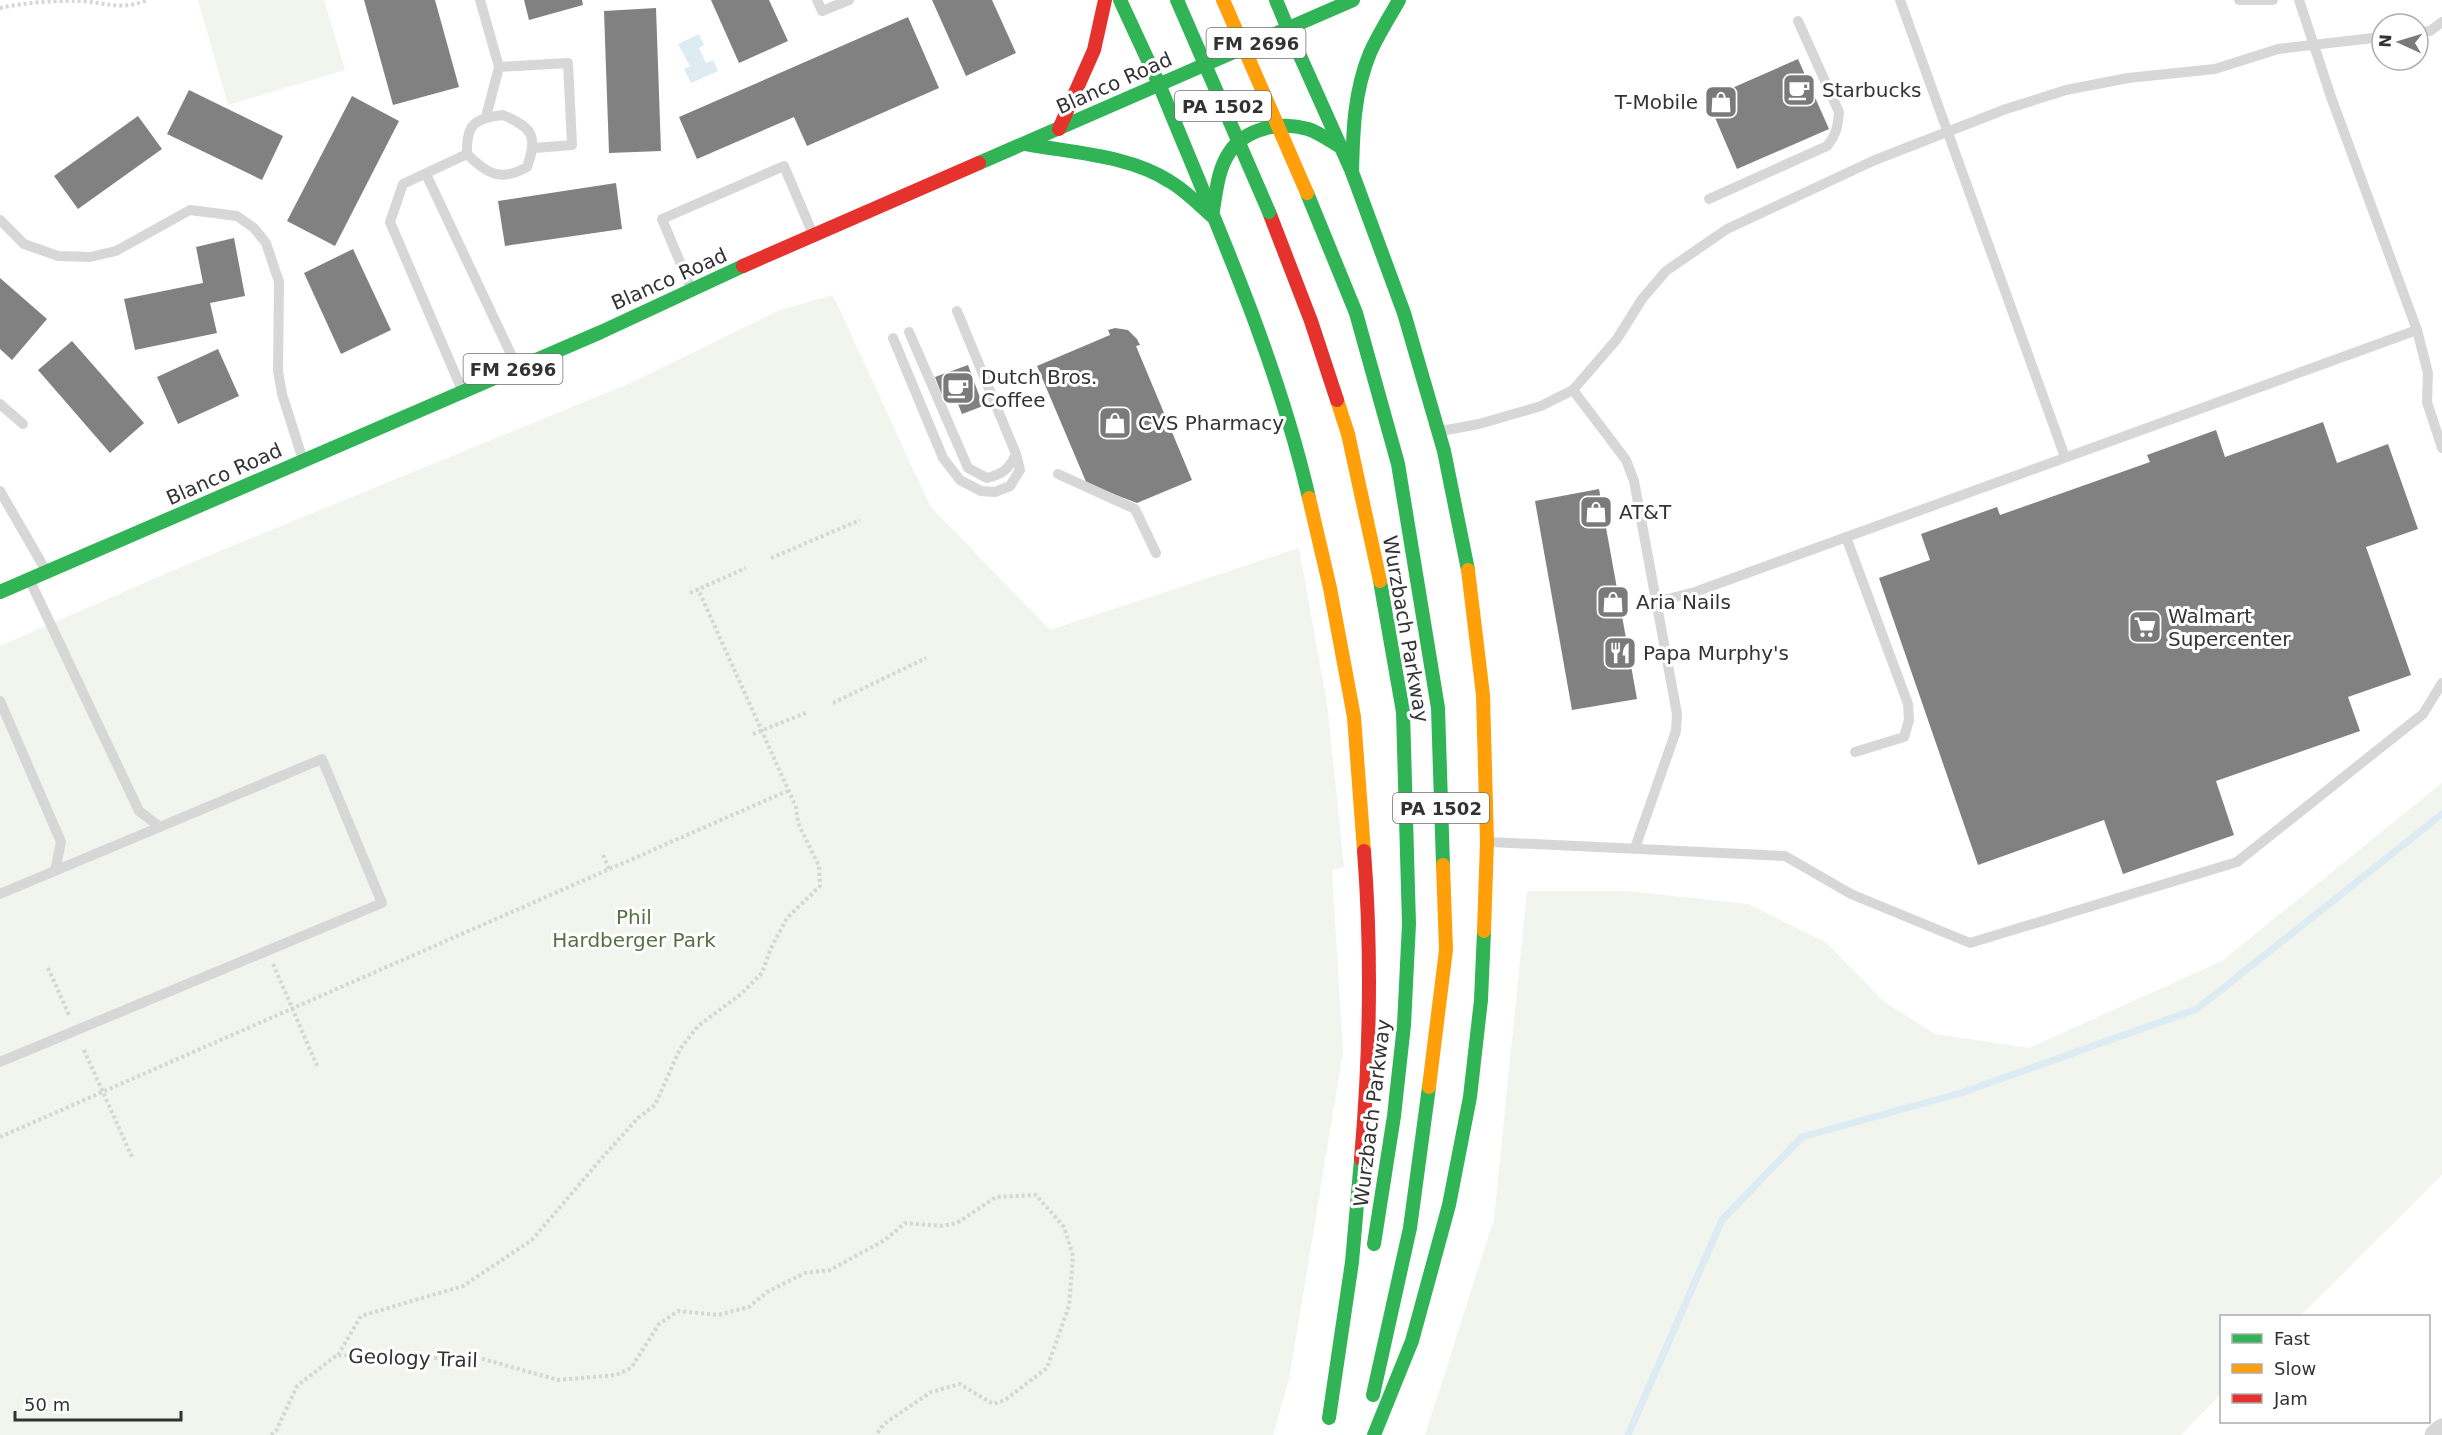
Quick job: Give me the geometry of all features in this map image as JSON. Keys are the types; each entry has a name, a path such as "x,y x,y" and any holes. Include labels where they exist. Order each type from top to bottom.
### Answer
{"main road":[{"path":"1059,129 1089,67 1099,39 1105,0"},
{"path":"1120,0 1159,84 1250,309 1297,445 1330,588 1354,717 1366,884 1370,990 1366,1102 1352,1262 1329,1418"},
{"name":"Wurzbach Parkway","path":"1177,0 1269,212 1311,321 1348,434 1379,572 1403,712 1409,924 1404,1025 1394,1116 1371,1262"},
{"name":"Wurzbach Parkway","path":"1223,0 1356,313 1398,464 1438,708 1446,950 1410,1228 1363,1435"},
{"path":"1276,0 1352,172 1404,312 1439,432 1472,589 1484,695 1487,842 1481,1000 1470,1097 1449,1205 1412,1341 1374,1435"},
{"name":"Blanco Road","path":"1,588 29,580 518,368 691,289 1353,0"},
{"path":"1352,172 1354,114 1363,73 1371,51 1400,0"},
{"path":"1212,216 1224,163 1234,146 1252,134 1271,126 1296,126 1316,132 1341,147"},
{"path":"1026,144 1120,163 1161,176 1179,187 1212,216"},
{"path":"1323,1435 1360,1306"}],"street":[{"path":"2435,1435 2442,1428"}],"lane":[{"path":"480,0 500,68 486,117"},
{"path":"817,0 822,11 849,0"},
{"path":"1900,0 2065,458"},
{"path":"2239,0 2273,0"},
{"path":"2299,0 2313,45 2417,330 2428,373 2427,402 2442,448"},
{"path":"1709,199 1827,146 1834,137 1838,127 1839,112 1798,21"},
{"path":"1439,432 1479,424 1541,406 1573,390 1617,339 1642,299 1674,265 1727,229 1875,160 2066,90 2128,78 2214,69 2278,49 2370,38"},
{"path":"500,68 568,63 572,145 534,148"},
{"path":"503,116 522,124 531,136 534,148 527,167 515,174 494,175 467,154 466,136 475,122 486,117 503,116"},
{"path":"462,391 390,222 403,184 467,154"},
{"path":"691,289 662,219 763,174 784,166 814,236"},
{"path":"426,174 518,368"},
{"path":"0,220 24,244 58,256 90,257 116,251 190,210 237,216 254,228 266,243 279,282 280,383 303,460"},
{"path":"893,338 943,458 960,480 981,491 995,492 1010,486 1020,470 1016,454 957,311"},
{"path":"1656,602 1695,592 2417,330"},
{"path":"909,332 968,468 987,478 1002,474 1010,467 1016,454"},
{"path":"1573,390 1626,460 1634,481 1677,714 1676,730 1635,848"},
{"path":"0,404 23,424"},
{"path":"1058,474 1135,509 1156,553"},
{"path":"0,491 47,572"},
{"path":"1846,537 1908,704 1909,720 1904,737 1855,753"},
{"path":"29,580 139,811 160,827"},
{"path":"1487,842 1785,856 1851,894 1970,943 2237,862 2423,714 2442,683"},
{"path":"0,701 61,842 55,871"},
{"path":"0,894 322,759 382,903 0,1062"}],"path":[{"path":"0,8 79,1 119,6 137,4 147,0"},
{"path":"771,558 860,520"},
{"path":"690,593 746,568"},
{"path":"337,1355 361,1317 463,1286 532,1240 638,1118 655,1105 680,1049 698,1026 741,994 762,973 771,948 787,918 820,886 819,866 798,823 796,807 698,590"},
{"path":"833,703 926,658"},
{"path":"753,734 808,712"},
{"path":"0,1137 787,791"},
{"path":"603,855 609,869"},
{"path":"268,951 318,1068"},
{"path":"48,968 69,1015"},
{"path":"84,1050 132,1157"},
{"name":"Geology Trail","path":"271,1435 276,1431 297,1386 337,1355 476,1357 558,1380 616,1375 631,1368 658,1324 678,1311 718,1315 749,1307 767,1292 795,1277 805,1273 830,1270 876,1245 905,1223 942,1226 957,1223 996,1197 1036,1195 1065,1227 1072,1256 1069,1306 1047,1368 1005,1400 993,1404 960,1384 931,1392 884,1424 876,1435"}],"green space":[{"path":"198,0 324,0 345,70 228,105"},
{"name":"Phil Hardberger Park","path":"833,295 930,506 1050,630 1299,548 1327,703 1344,867 1332,870 1343,1053 1289,1379 1273,1435 0,1435 0,646 181,567 633,382 780,310"},
{"path":"2442,783 2442,1175 2301,1315 2220,1315 2220,1395 2181,1435 1425,1435 1494,1219 1527,891 1627,891 1748,904 1827,943 1883,1001 1935,1034 2029,1048 2222,961"}],"shaded area":[{"path":"699,34 704,45 699,48 706,63 713,60 718,71 691,83 684,69 690,66 678,44"}],"building":[{"path":"364,0 435,0 459,87 393,105"},
{"path":"524,0 582,0 583,5 529,20"},
{"path":"711,0 769,0 788,41 739,63"},
{"path":"932,0 992,0 1016,53 966,76"},
{"path":"656,8 661,151 609,153 604,11"},
{"path":"908,17 939,88 807,146 794,117 697,159 679,117"},
{"path":"1798,59 1829,129 1737,169 1707,99"},
{"path":"189,90 283,136 262,180 167,134"},
{"path":"352,96 399,121 335,246 287,221"},
{"path":"138,116 162,149 78,209 54,176"},
{"path":"616,183 622,229 505,246 498,201"},
{"path":"234,238 245,296 210,303 217,333 135,350 124,299 203,283 196,247"},
{"path":"353,249 391,330 341,354 304,273"},
{"path":"0,278 47,319 12,360 0,349"},
{"name":"CVS Pharmacy","path":"1115,328 1128,330 1137,339 1140,345 1136,346 1192,480 1137,503 1087,484 1037,366 1110,335 1108,330"},
{"path":"72,341 144,423 110,453 38,370"},
{"path":"218,349 239,396 178,424 157,377"},
{"name":"Dutch Bros. Coffee","path":"968,365 983,406 962,414 956,399 945,403 935,377"},
{"name":"Walmart Supercenter","path":"2323,422 2337,463 2388,444 2418,529 2366,547 2411,675 2348,697 2360,731 2216,781 2234,835 2123,874 2104,820 1978,865 1879,578 1930,560 1921,534 1997,507 2000,515 2150,462 2147,455 2216,430 2225,457"},
{"path":"1599,489 1637,699 1572,710 1535,501"}],"waterway":[{"path":"1628,1435 1722,1220 1802,1137 1961,1093 2197,1009 2442,814"}],"traffic: fast":[{"path":"1120,0 1159,84"},
{"path":"1177,0 1269,212"},
{"path":"1276,0 1288,29"},
{"path":"979,163 1353,0"},
{"path":"1352,172 1354,127 1365,67 1373,46 1399,0"},
{"path":"1288,29 1352,172 1404,313 1444,451 1468,570"},
{"path":"1159,84 1262,340 1309,498"},
{"path":"1212,216 1225,160 1236,144 1254,132 1275,126 1298,127 1317,133 1341,147"},
{"path":"1026,144 1100,156 1153,172 1186,193 1212,216"},
{"path":"1307,193 1356,313 1398,464 1438,708 1443,865"},
{"path":"0,592 601,332 743,266"},
{"path":"1374,1244 1394,1116 1404,1025 1409,924 1403,712 1380,581"},
{"path":"1374,1435 1412,1341 1449,1205 1470,1097 1481,1000 1484,931"},
{"path":"1373,1395 1410,1228 1429,1087"},
{"path":"1329,1418 1352,1262 1361,1159"}],"traffic: slow":[{"path":"1223,0 1307,193"},
{"path":"1337,400 1348,434 1380,581"},
{"path":"1309,498 1330,588 1354,717 1364,851"},
{"path":"1468,570 1483,695 1487,842 1484,931"},
{"path":"1429,1087 1446,950 1443,865"}],"traffic: jam":[{"path":"1059,129 1094,50 1105,0"},
{"path":"743,266 979,163"},
{"path":"1269,212 1311,321 1337,400"},
{"path":"1361,1159 1369,1005 1364,851"}],"place":[{"name":"Starbucks","path":"1799,90"},
{"name":"T-Mobile","path":"1721,102"},
{"name":"Dutch Bros. Coffee","path":"958,388"},
{"name":"CVS Pharmacy","path":"1115,423"},
{"name":"AT&T","path":"1596,512"},
{"name":"Aria Nails","path":"1613,602"},
{"name":"Walmart Supercenter","path":"2145,627"},
{"name":"Papa Murphy's","path":"1620,653"}]}
